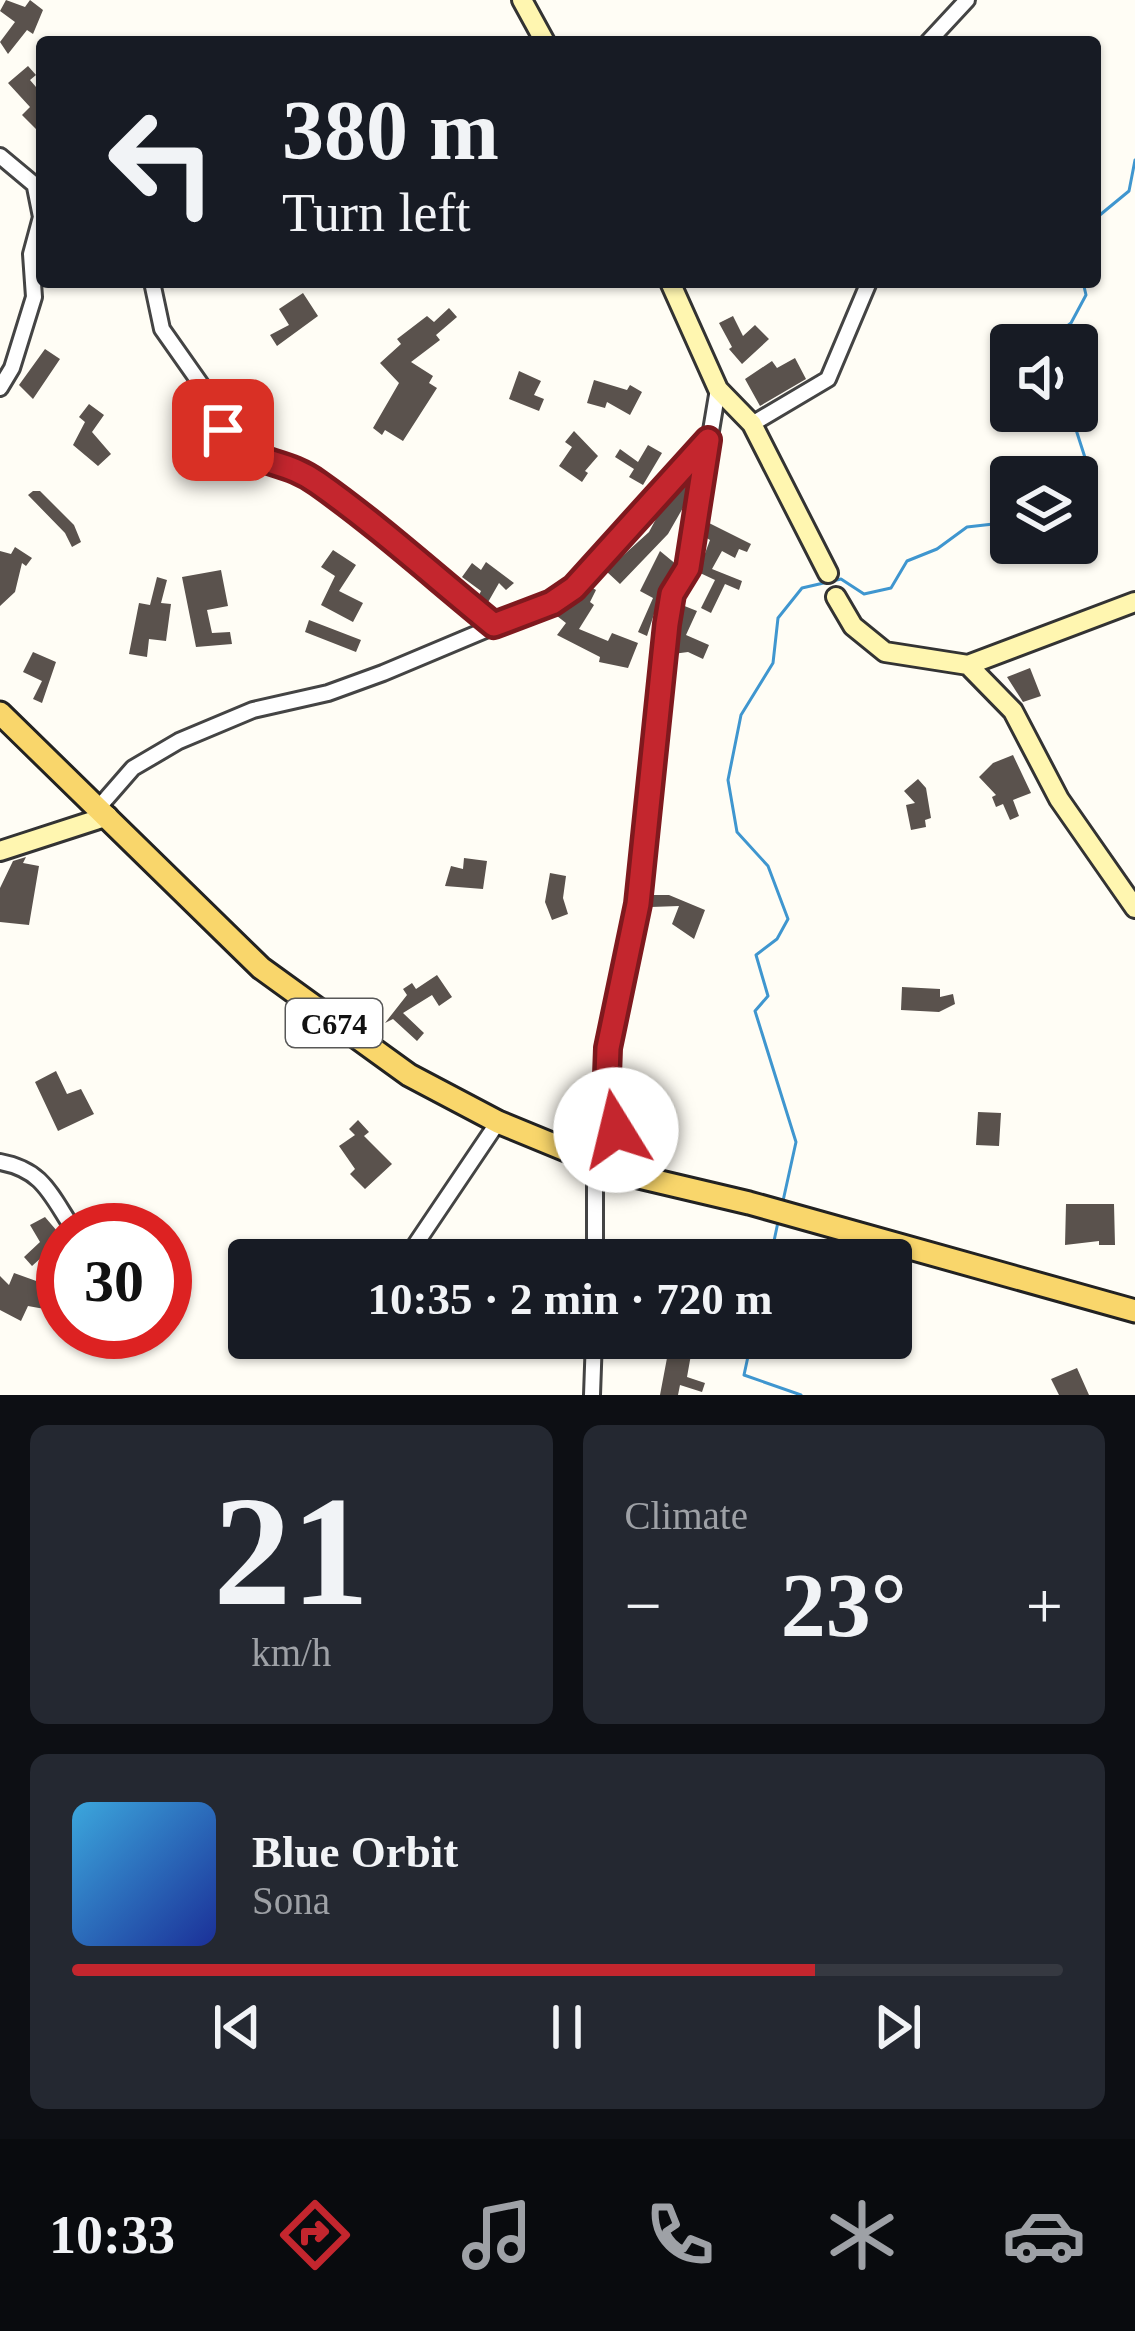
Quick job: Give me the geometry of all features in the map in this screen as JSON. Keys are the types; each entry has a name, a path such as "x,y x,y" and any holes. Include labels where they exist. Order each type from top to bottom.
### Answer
{"main road":[{"name":"C674","path":"0,713 261,968 409,1075 498,1122 612,1164 1135,1311"}],"street":[{"path":"522,0 542,36"},
{"path":"934,36 967,0"},
{"path":"0,157 36,187"},
{"path":"0,388 13,368 34,297 36,236"},
{"path":"153,288 162,329 207,393 238,451 281,462 315,481 494,625"},
{"path":"673,288 718,388 752,424 836,597 854,626 885,652 968,664 1135,602"},
{"path":"752,424 828,380 867,288"},
{"path":"599,1239 612,1164 608,1048 638,904 662,653 672,594 688,568 718,388"},
{"path":"0,851 103,812 134,768 178,741 253,710 328,693 383,673 552,603 574,588 708,440"},
{"path":"968,664 1013,711 1059,799 1135,908"},
{"path":"419,1239 498,1122"},
{"path":"0,1162 28,1169 42,1179 57,1203"},
{"path":"592,1395 593,1359"}],"building":[{"path":"6,0 25,7 30,0 43,10 33,34 27,30 8,54 0,42 15,22 0,11"},
{"path":"28,66 36,75 30,80 36,87 36,129 22,115 30,107 8,83"},
{"path":"303,293 318,316 277,346 270,335 289,325 279,309"},
{"path":"449,308 457,317 436,335 440,340 411,362 433,376 429,383 437,388 403,441 385,430 382,435 373,428 399,383 380,363 401,344 397,339 427,316 434,322"},
{"path":"733,316 743,336 755,325 769,339 742,364 729,349 719,323"},
{"path":"45,349 60,359 33,399 19,385"},
{"path":"795,358 806,379 760,406 745,379 772,361 777,368"},
{"path":"519,371 541,381 534,395 544,399 539,411 509,399"},
{"path":"594,380 627,390 630,385 642,392 630,415 607,402 605,408 587,403"},
{"path":"89,404 104,415 92,432 111,454 98,466 73,445 85,422 79,417"},
{"path":"574,431 598,456 582,482 559,466 572,447 565,442"},
{"path":"648,445 662,453 643,485 629,477 634,469 615,457 620,449 638,462"},
{"path":"687,479 691,481 688,499 668,534 620,584 606,571 649,532 664,504"},
{"path":"40,491 74,525 81,542 72,547 65,533 28,495"},
{"path":"707,522 751,544 747,552 739,549 735,558 722,551 712,569 742,581 739,590 725,584 711,613 701,608 715,580 698,572 710,540 705,537"},
{"path":"15,547 32,558 26,566 22,563 15,592 0,606 0,551 11,554"},
{"path":"333,550 356,565 339,591 363,603 353,622 321,605 335,576 321,567"},
{"path":"660,551 677,565 662,589 647,636 638,632 653,598 640,591"},
{"path":"486,562 514,583 506,590 499,583 487,604 478,597 481,591 462,577 472,563 481,570"},
{"path":"221,570 228,606 207,610 212,633 230,632 232,644 196,647 182,577"},
{"path":"157,577 167,580 161,603 171,604 166,641 149,639 147,657 129,654 139,603 150,605"},
{"path":"589,586 596,590 590,602 594,605 579,629 608,641 612,633 638,643 628,668 599,662 600,657 557,635 566,623 557,616"},
{"path":"682,605 697,611 686,635 709,645 703,659 688,652 673,654"},
{"path":"309,620 361,640 356,652 305,632"},
{"path":"33,652 56,662 42,703 33,699 42,681 23,672"},
{"path":"1030,668 1041,696 1023,702 1007,677"},
{"path":"1013,755 1031,793 1013,800 1019,816 1010,820 1003,804 996,807 992,797 996,795 979,777 993,763"},
{"path":"918,779 926,788 931,818 925,820 926,827 911,830 906,805 915,803 904,791"},
{"path":"26,857 23,863 39,866 29,925 0,922 0,888 13,861"},
{"path":"464,858 487,861 483,889 445,886 451,866 463,869"},
{"path":"550,873 566,876 563,898 568,914 552,920 545,902"},
{"path":"651,895 669,895 705,910 694,939 672,924 679,906 651,907"},
{"path":"437,975 452,997 439,1006 432,995 403,1013 424,1033 417,1041 393,1019 385,1023 407,995 403,989 412,983 416,989"},
{"path":"902,987 940,989 940,997 953,994 955,1004 939,1012 901,1010"},
{"path":"56,1071 67,1094 81,1089 94,1114 58,1131 35,1082"},
{"path":"978,1112 1001,1113 999,1146 976,1145"},
{"path":"358,1120 369,1132 364,1136 392,1164 365,1189 350,1174 355,1169 339,1146 355,1135 349,1129"},
{"path":"1066,1204 1114,1204 1115,1245 1099,1245 1099,1241 1065,1245"},
{"path":"36,1246 36,1262 32,1266 24,1257"},
{"path":"14,1273 36,1281 36,1307 28,1306 21,1321 0,1310 0,1276 9,1285"},
{"path":"667,1359 690,1359 687,1377 705,1383 702,1392 680,1385 678,1395 660,1395"},
{"path":"1077,1368 1089,1395 1059,1395 1051,1379"}],"waterway":[{"path":"1101,214 1129,191 1135,160"},
{"path":"1070,324 1086,295 1084,288"},
{"path":"1077,432 1084,456"},
{"path":"783,1201 796,1142 755,1011 768,996 756,955 777,939 788,919 768,866 737,832 728,780 741,715 773,663 778,618 802,588 841,579 864,594 891,588 907,561 937,549 967,527 990,524"},
{"path":"774,1239 778,1222"},
{"path":"747,1359 744,1375 801,1395"}],"route":[{"path":"223,430 238,451 281,462 315,481 494,625 564,597 708,440 688,568 672,594 662,653 638,904 608,1048 607,1076 616,1130"}]}
